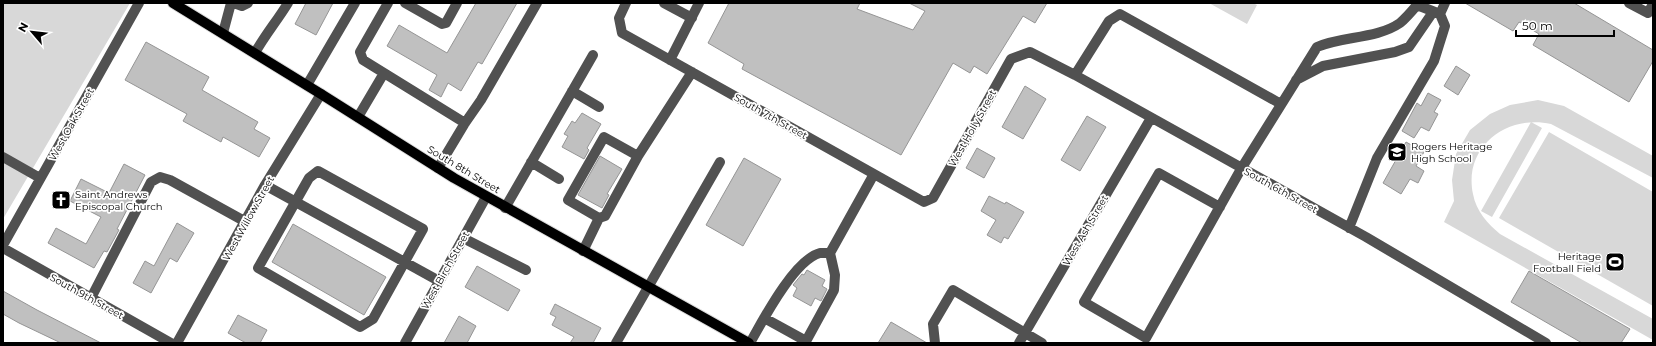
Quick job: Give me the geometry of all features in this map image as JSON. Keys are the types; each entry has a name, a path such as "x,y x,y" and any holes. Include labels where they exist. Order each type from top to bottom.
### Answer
{"main road":[{"name":"South 8th Street","path":"173,3 486,197 750,343"}],"street":[{"name":"West Oak Street","path":"3,245 139,3"},
{"path":"223,33 230,3"},
{"path":"234,3 242,6 248,3"},
{"path":"255,53 267,32 276,24 288,3"},
{"path":"307,85 355,3"},
{"path":"388,3 360,52 363,60 465,123"},
{"path":"405,3 442,24 446,23 457,3"},
{"path":"438,168 465,123 481,100 538,3"},
{"name":"South 7th Street","path":"626,3 619,18 622,33 924,202 933,198"},
{"path":"664,3 692,18"},
{"path":"670,60 699,3"},
{"path":"1296,80 1323,66 1395,52 1409,47 1445,3"},
{"path":"1630,3 1648,13 1653,4"},
{"path":"1220,207 1159,173 1084,302 1146,338 1220,207 1241,169 1317,47 1329,42 1385,31 1400,23 1417,4 1436,13 1445,26 1434,60 1377,158 1349,228"},
{"path":"1075,75 1109,21 1120,14 1281,104"},
{"name":"South 6th Street","path":"1012,59 1030,52 1075,75 1349,228 1546,343"},
{"path":"505,208 593,55"},
{"name":"West Holly Street","path":"933,198 1012,59"},
{"path":"582,250 600,218 604,216 638,156 692,72"},
{"path":"358,117 384,73"},
{"path":"572,91 599,106"},
{"name":"West Willow Street","path":"177,343 266,185 321,94"},
{"name":"West Ash Street","path":"1018,343 1151,118"},
{"path":"600,218 568,200 604,137 638,156"},
{"path":"3,157 40,178"},
{"path":"531,162 559,179"},
{"path":"616,343 647,286 720,162"},
{"path":"318,171 423,229 405,262 373,319 360,327 258,268 309,178 318,171"},
{"path":"764,318 805,342 834,290 835,275 830,253 874,174"},
{"path":"91,298 151,182 160,177 170,180 246,222"},
{"path":"266,185 439,281"},
{"name":"West Birch Street","path":"405,343 486,197"},
{"path":"463,238 526,270"},
{"name":"South 9th Street","path":"3,248 171,343"},
{"path":"750,343 764,318 795,271 812,257 820,253 830,253"},
{"path":"935,343 933,324 953,290 1042,343"}],"shaded area":[{"path":"3,3 130,3 3,219"},
{"path":"1209,3 1253,3 1257,5 1247,24"},
{"path":"1538,100 1564,106 1653,156 1653,178 1551,124 1535,122 1519,124 1504,129 1492,138 1482,149 1475,162 1472,177 1473,194 1477,206 1491,226 1500,234 1653,319 1653,340 1444,222 1454,201 1452,180 1456,154 1470,130 1490,114 1510,105"},
{"path":"1531,122 1542,128 1492,217 1481,211"},
{"name":"Heritage Football Field","path":"1549,132 1653,192 1653,306 1499,218"}],"building":[{"path":"306,3 333,3 316,35 295,24"},
{"path":"476,3 517,3 482,64 478,62 461,91 448,83 441,97 429,90 437,75 387,46 399,25 447,53"},
{"path":"729,3 860,3 857,9 913,30 925,11 909,3 1047,3 1035,23 1023,16 987,74 974,66 970,73 953,63 901,155 742,69 744,64 708,43"},
{"path":"1465,3 1574,3 1653,50 1653,61 1629,102 1533,45 1539,34 1519,22 1513,31"},
{"path":"146,42 209,77 202,90 258,122 254,129 270,138 259,157 223,137 221,142 183,121 187,114 125,80"},
{"path":"1456,66 1470,75 1458,95 1444,86"},
{"path":"1025,86 1046,99 1023,139 1002,127"},
{"path":"1428,93 1441,100 1434,112 1438,114 1429,131 1421,127 1414,138 1402,131 1417,103 1421,106"},
{"path":"582,113 601,124 587,148 589,150 584,159 562,147 568,136 564,134 572,121 575,123"},
{"path":"1087,116 1106,127 1080,171 1061,160"},
{"path":"1406,142 1424,152 1416,166 1424,171 1418,183 1410,179 1401,194 1383,183"},
{"path":"977,148 995,158 984,178 966,168"},
{"path":"600,156 622,169 607,194 609,195 602,208 578,195"},
{"path":"744,158 781,179 743,246 706,225"},
{"path":"124,164 145,175 117,229 119,230 107,252 104,251 94,268 48,243 56,228 86,244 101,217 70,201 81,179 109,193"},
{"path":"989,196 1005,204 1006,202 1024,212 1008,239 1004,237 1001,243 987,235 996,220 981,211"},
{"path":"177,223 194,233 177,262 170,258 151,293 133,283 145,261 154,266"},
{"path":"293,224 386,277 364,315 272,262"},
{"path":"477,266 520,290 508,311 465,287"},
{"path":"807,270 825,280 822,286 827,289 821,301 815,298 811,306 793,296 797,288 793,285 802,274 804,275"},
{"path":"1529,271 1630,329 1621,343 1582,343 1511,302"},
{"path":"3,291 101,343 61,343 19,323 3,314"},
{"path":"555,304 601,328 593,343 570,343 574,337 552,325 556,317 550,314"},
{"path":"238,315 267,330 260,343 246,343 228,333"},
{"path":"459,316 476,326 467,343 444,343"},
{"path":"891,322 927,343 878,343"}],"place":[{"name":"Rogers Heritage High School","path":"1397,152"},
{"name":"Saint Andrews Episcopal Church","path":"61,200"},
{"name":"Heritage Football Field","path":"1615,262"}]}
